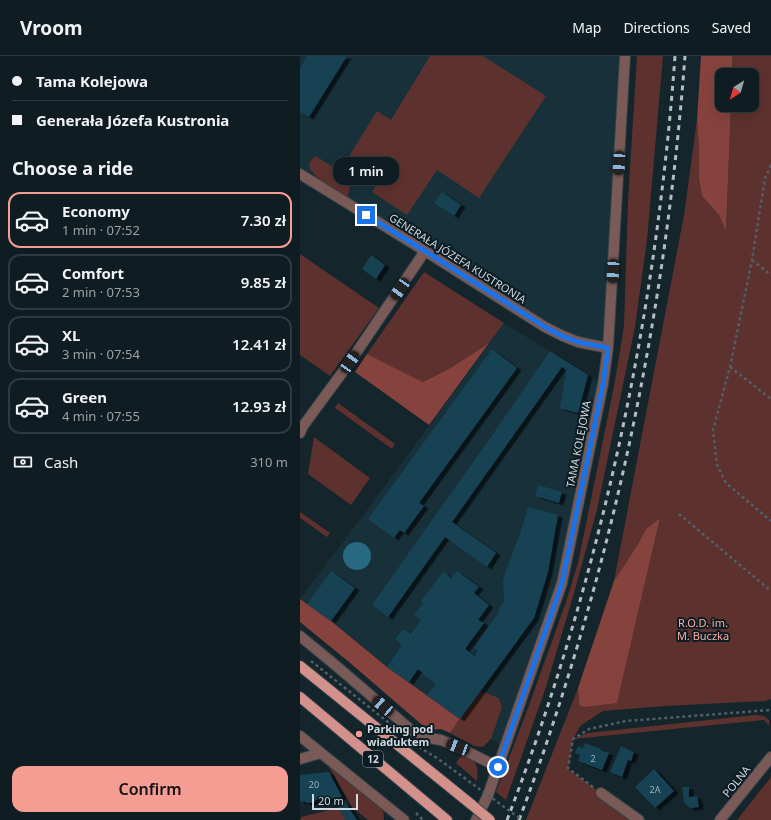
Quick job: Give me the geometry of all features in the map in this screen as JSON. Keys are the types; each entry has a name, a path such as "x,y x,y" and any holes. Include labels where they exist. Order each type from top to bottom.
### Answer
{"main road":[{"name":"12","path":"302,668 490,820"},
{"name":"12","path":"300,697 447,820"}],"street":[{"name":"TAMA KOLEJOWA","path":"476,820 488,795 562,583 603,384 608,348 625,56"},
{"name":"GENERAŁA JÓZEFA KUSTRONIA","path":"300,174 545,327 578,342 608,348"},
{"path":"300,433 303,426 350,362 425,251"},
{"path":"300,636 411,730 419,735 441,740 458,747 498,767"},
{"path":"300,736 404,820"},
{"path":"300,759 321,753"},
{"name":"POLNA","path":"720,820 771,757"},
{"path":"601,793 639,820"}],"path":[{"path":"771,165 765,178 752,260 730,367 713,430 716,465 726,483 771,521"},
{"path":"752,260 771,275"},
{"path":"730,367 771,399"},
{"path":"679,514 771,591"},
{"path":"311,661 422,749 437,758 522,820"},
{"path":"601,793 568,768 573,739 589,729 626,721 771,710"}],"shaded area":[{"path":"300,56 625,56 608,348 578,342 300,174"},
{"path":"701,56 732,56 732,68 715,68 715,112 731,112 726,231 719,215 702,196 699,178 697,120"},
{"path":"504,323 603,384 562,583 504,747 460,719 387,667 331,621 300,599"},
{"path":"489,343 429,425 355,372 367,354 423,382 452,367"},
{"path":"660,518 617,703 584,707 579,705 578,688 614,581 646,529"},
{"path":"300,599 331,621 387,667 460,719 450,733 441,729 428,730 300,622"}],"green space":[{"path":"430,56 483,56 546,96 479,198 437,170 407,215 372,192 384,173 366,162 350,187 348,196 355,203 318,179 310,169 309,163 315,156 340,171 377,111 391,120"},
{"path":"637,56 663,56 647,240 635,327 597,510 546,687 506,800 496,792 566,602 578,563 615,381 624,326 628,201"},
{"name":"R.O.D. im. M. Buczka","path":"732,56 771,56 771,699 765,701 603,711 580,726 574,738 588,733 755,715 764,716 769,720 769,726 764,720 573,739 568,769 638,820 526,820 578,688 579,705 584,707 617,702 660,518 646,529 614,581 684,215 697,120 699,178 702,196 719,215 726,230 731,112 759,112 759,68 732,68"},
{"path":"300,254 379,308 330,376 300,355"},
{"path":"424,272 504,323 489,343 452,367 423,382 367,354"},
{"path":"338,403 395,444 392,449 335,408"},
{"path":"314,437 370,478 351,505 308,474"},
{"path":"300,512 330,533 327,537 300,518"},
{"path":"481,691 499,698 502,707 491,739 483,747 474,746 450,733"},
{"path":"321,753 383,809 384,820 368,820 352,807"},
{"path":"466,755 475,762 477,781 456,763 460,757"},
{"path":"771,777 771,820 737,820"},
{"path":"338,808 346,820 300,820 301,817"}],"water":[{"path":"357,542 367,546 371,556 367,566 357,570 347,566 343,556 347,546"}],"building":[{"path":"307,56 347,56 309,117 300,112 300,68"},
{"path":"442,192 461,205 454,216 434,203"},
{"path":"371,255 385,265 376,279 362,269"},
{"path":"492,349 517,368 419,503 424,506 404,533 400,530 394,538 368,519"},
{"path":"550,351 588,375 578,413 560,408 566,370 562,367 452,522 496,553 487,567 445,537 388,617 372,605"},
{"path":"538,485 562,492 559,503 535,496"},
{"path":"528,507 558,515 548,572 534,618 460,719 427,695 436,684 422,674 423,673 418,669 409,682 387,667 402,645 395,639 403,629 411,634 421,620 414,615 423,603 421,601 443,572 451,578 457,571 479,587 474,593 489,605 478,620 484,623 465,649 475,656 478,651 474,648 499,612 498,611 504,601 504,576 522,528"},
{"path":"331,571 355,588 331,621 307,604"},
{"path":"585,743 609,753 602,770 578,761 580,755 575,753 578,746 583,748"},
{"path":"621,746 634,752 631,761 628,760 622,777 610,772"},
{"path":"654,769 674,791 655,808 635,787"},
{"path":"329,772 342,797 315,800 315,802 300,802 300,775"},
{"path":"682,787 689,787 689,797 697,796 699,807 690,808 684,802"},
{"path":"345,802 357,820 346,820 338,808"}],"railway":[{"path":"507,820 540,728 570,634 596,540 619,444 638,348 654,251 666,154 675,56"},
{"path":"519,820 550,733 578,644 617,500 633,426 660,279 670,205 685,56"}],"place":[{"name":"Parking pod wiaduktem","path":"359,734"}],"route":[{"path":"366,215 545,327 578,342 608,348 603,384 562,583 498,767"}]}
